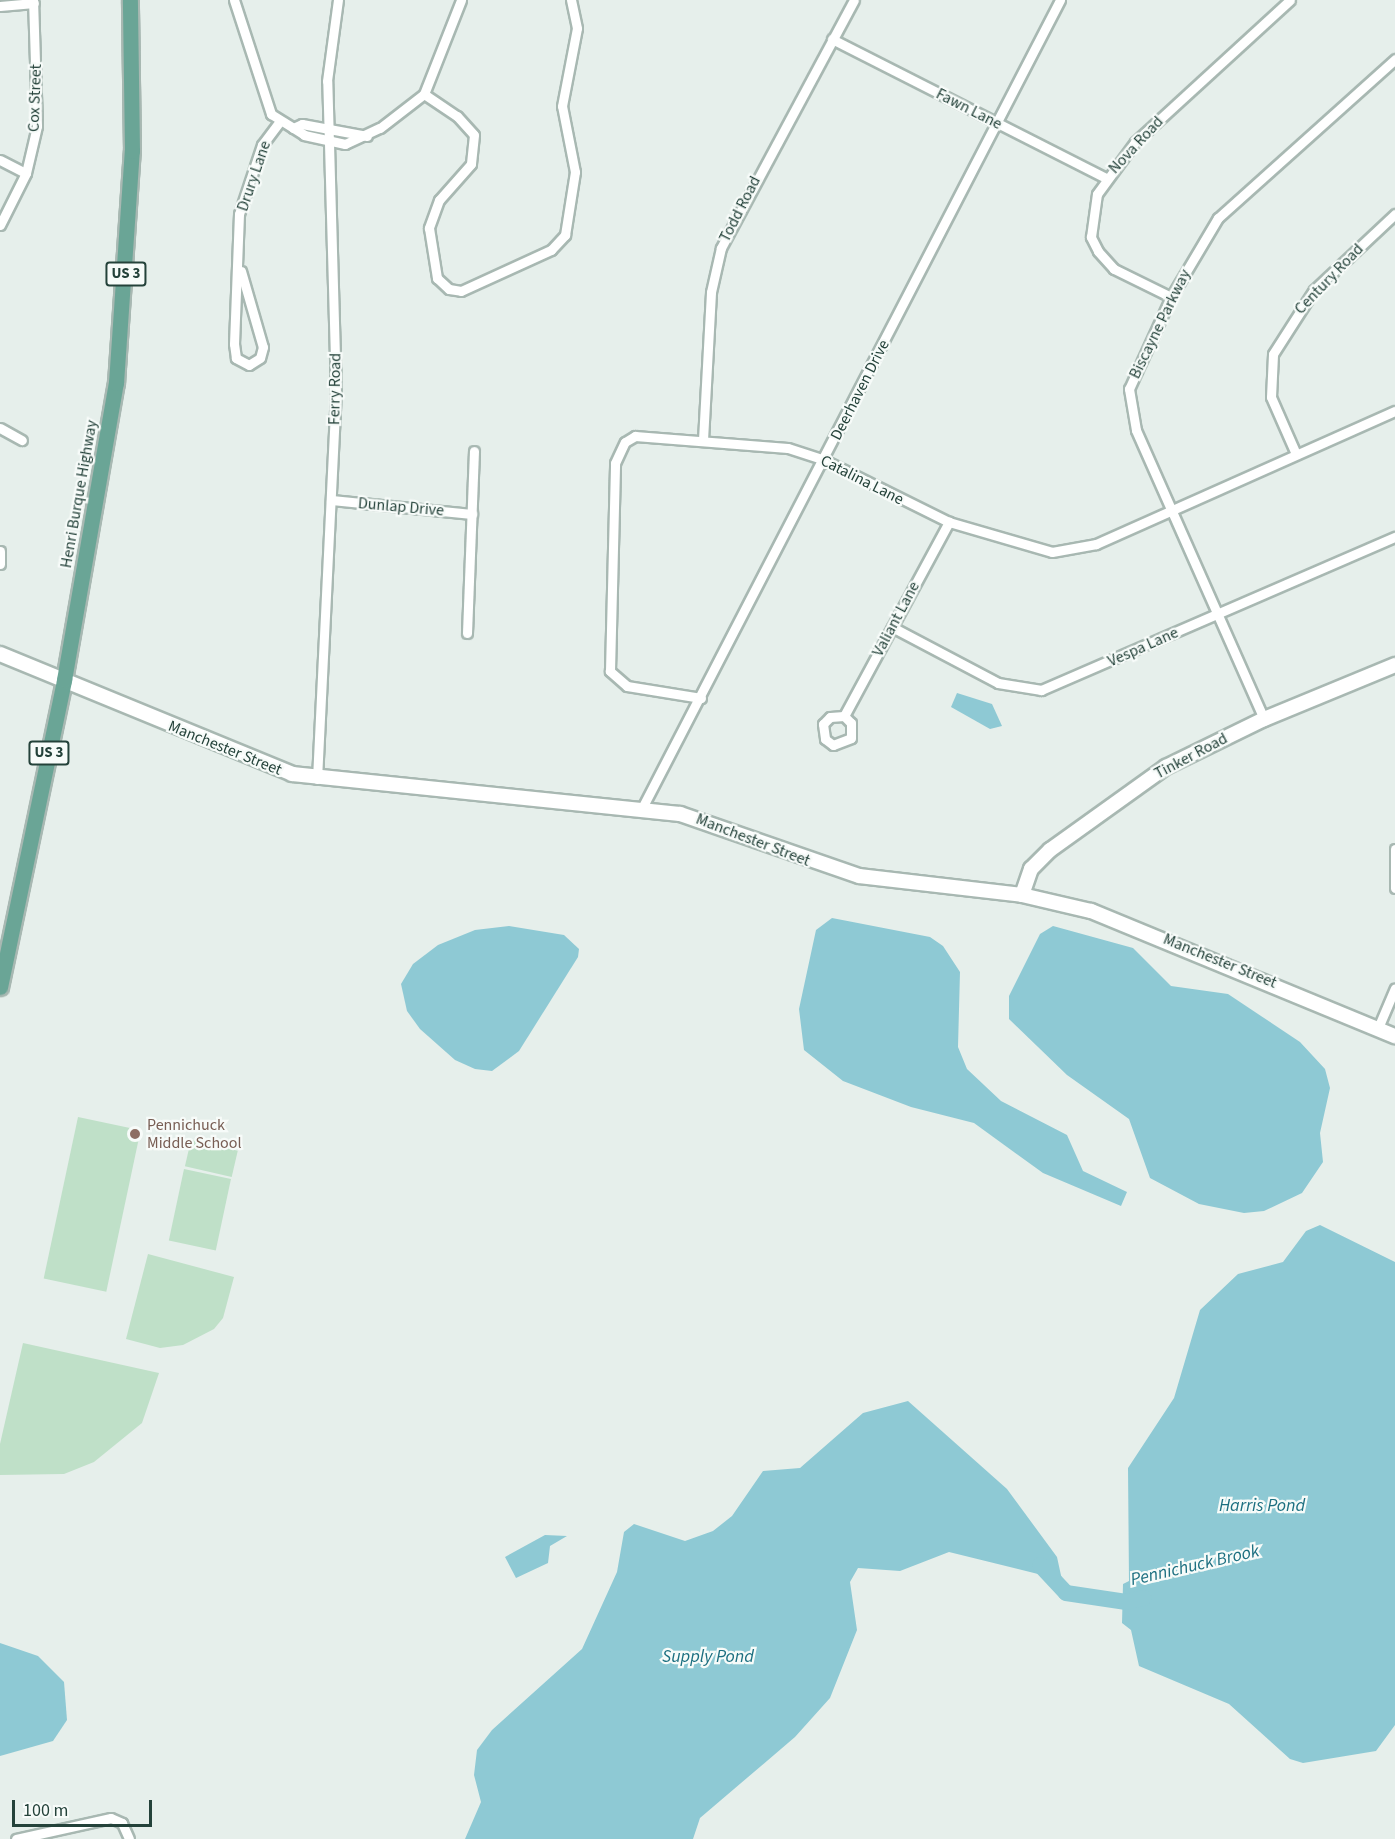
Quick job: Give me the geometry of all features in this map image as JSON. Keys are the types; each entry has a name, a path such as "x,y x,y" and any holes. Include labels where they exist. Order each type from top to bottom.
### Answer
{"main road":[{"name":"Henri Burque Highway","path":"0,987 64,680 120,350 132,151 130,0"}],"street":[{"path":"234,0 264,101 280,121 331,143 357,143 424,94 461,0"},
{"name":"Ferry Road","path":"317,779 336,383 331,143 327,81 338,0"},
{"path":"424,94 457,116 474,135 471,164 435,205 429,228 437,278 449,289 461,291 552,249 565,235 575,172 562,106 577,28 571,0"},
{"name":"Todd Road","path":"703,440 711,292 721,248 854,0"},
{"name":"Deerhaven Drive","path":"641,810 701,698 1060,0"},
{"name":"Nova Road","path":"1171,297 1114,269 1098,251 1090,237 1091,214 1106,178 1135,142 1290,0"},
{"path":"0,6 34,2"},
{"name":"Cox Street","path":"0,225 26,173 38,115 34,2"},
{"name":"Fawn Lane","path":"832,39 1106,178"},
{"name":"Biscayne Parkway","path":"1264,719 1136,430 1129,388 1171,297 1218,218 1395,59"},
{"name":"Drury Lane","path":"241,271 263,346 262,355 249,365 235,354 241,271 239,214 262,145 280,121"},
{"path":"293,128 329,128 367,136"},
{"path":"0,160 26,173"},
{"name":"Century Road","path":"1296,454 1271,397 1273,354 1314,290 1395,214"},
{"name":"Catalina Lane","path":"701,698 627,686 616,680 608,661 618,452 635,436 766,443 824,460 949,522 1030,548 1075,551 1395,411"},
{"path":"0,428 22,440"},
{"path":"467,633 474,451"},
{"name":"Dunlap Drive","path":"331,500 472,514"},
{"name":"Valiant Lane","path":"844,716 949,522"},
{"name":"Vespa Lane","path":"892,627 998,683 1030,690 1063,684 1395,537"},
{"path":"0,551 0,564"},
{"name":"Manchester Street","path":"0,654 233,754 317,779 641,810 706,821 859,876 1022,895 1133,925 1395,1036"},
{"name":"Tinker Road","path":"1022,895 1031,869 1050,850 1139,785 1264,719 1395,665"},
{"path":"1395,849 1395,888"},
{"path":"1378,1028 1395,988"},
{"path":"16,1839 111,1818 122,1823 129,1839"}],"green space":[{"path":"78,1117 141,1130 106,1292 44,1278"},
{"path":"191,1140 238,1151 232,1177 185,1166"},
{"path":"184,1169 231,1179 216,1250 169,1240"},
{"path":"148,1254 234,1277 223,1318 214,1329 183,1345 160,1348 126,1339"},
{"path":"23,1343 159,1373 142,1423 94,1462 64,1474 0,1475 0,1444"}],"water":[{"path":"957,693 992,704 1002,726 990,729 951,707"},
{"path":"832,918 930,937 943,946 960,972 958,1047 967,1069 1001,1101 1067,1135 1083,1171 1127,1192 1121,1206 1043,1173 974,1123 911,1107 843,1081 804,1050 799,1009 816,930"},
{"path":"509,926 564,935 579,949 578,957 519,1051 492,1071 475,1069 455,1060 420,1029 407,1011 401,984 413,964 438,945 475,930"},
{"path":"1053,926 1133,948 1171,986 1228,994 1300,1042 1325,1069 1330,1088 1320,1133 1323,1162 1302,1193 1264,1211 1244,1213 1199,1204 1150,1178 1129,1119 1067,1075 1009,1019 1009,996 1040,934"},
{"name":"Harris Pond","path":"1320,1225 1395,1262 1395,1725 1376,1751 1303,1763 1290,1759 1229,1704 1139,1666 1131,1630 1122,1623 1123,1584 1129,1581 1128,1468 1174,1398 1200,1310 1238,1274 1283,1262 1306,1231"},
{"name":"Supply Pond","path":"908,1401 1007,1489 1057,1557 1062,1580 949,1552 900,1571 858,1568 850,1582 857,1630 830,1698 795,1737 700,1818 693,1839 465,1839 481,1802 474,1775 477,1750 492,1730 582,1649 617,1572 624,1532 634,1524 685,1541 713,1531 732,1516 763,1471 800,1468 863,1413"},
{"path":"545,1535 567,1536 550,1546 548,1563 516,1578 505,1557"},
{"path":"0,1643 38,1656 64,1682 67,1720 53,1741 0,1756"}],"waterway":[{"name":"Pennichuck Brook","path":"1040,1565 1066,1593 1126,1602 1144,1598"}],"place":[{"name":"Pennichuck Middle School","path":"135,1134"}]}
